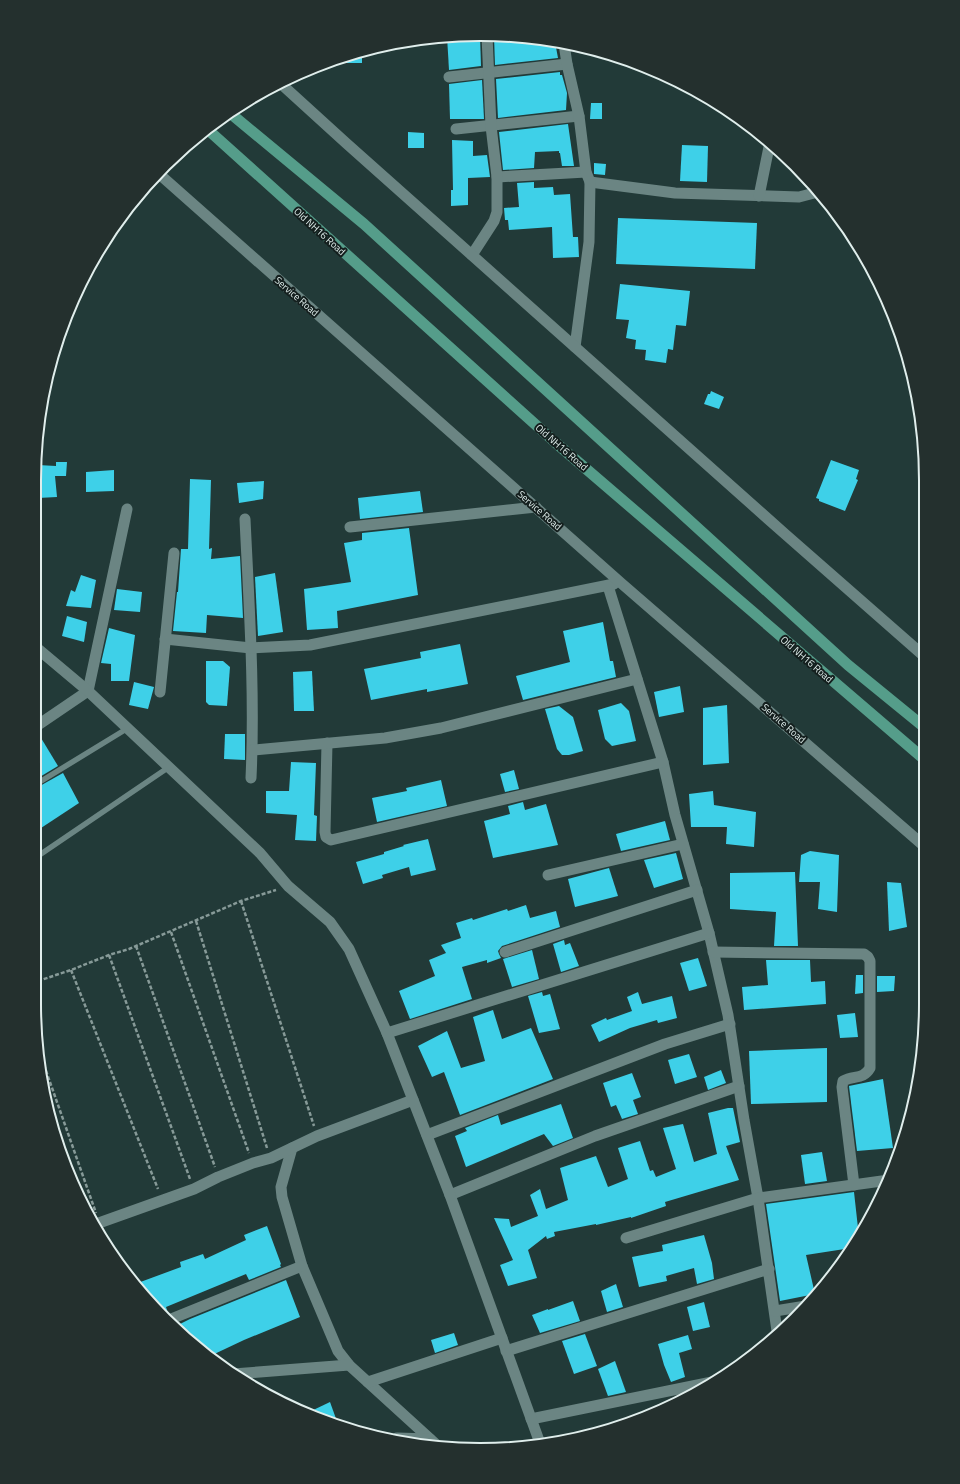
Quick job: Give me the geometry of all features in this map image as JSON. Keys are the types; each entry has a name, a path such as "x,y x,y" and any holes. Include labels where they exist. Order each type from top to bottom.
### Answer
{"main road":[{"path":"235,116 364,224 848,665 919,722"},
{"name":"Old NH16 Road","path":"212,133 556,443 919,755"}],"street":[{"path":"472,255 494,221 497,212 497,177 491,126 487,41"},
{"path":"564,49 566,64 579,116 588,177 589,242 575,347"},
{"path":"449,77 566,64"},
{"path":"284,87 784,534 919,652"},
{"path":"456,129 579,116"},
{"path":"759,196 768,150"},
{"path":"497,177 588,177 675,193 799,197 812,194"},
{"name":"Service Road","path":"162,178 621,582 919,842"},
{"path":"350,527 536,507"},
{"path":"41,723 88,691 127,509"},
{"path":"245,519 251,648 253,750 251,778"},
{"path":"160,692 174,553"},
{"path":"165,639 251,648 310,645 608,586 621,582"},
{"path":"608,586 663,762 683,844 709,933 730,1024 738,1086 758,1198 777,1327"},
{"path":"41,652 88,691 260,853 288,886 330,922 349,948 387,1033 427,1135 538,1439"},
{"path":"253,750 385,738 441,728 636,679"},
{"path":"327,743 324,832 326,837 331,840 663,762"},
{"path":"548,875 683,844"},
{"path":"505,952 697,890"},
{"path":"387,1033 709,933"},
{"path":"713,952 864,954 868,957 870,961 870,1068 863,1076 849,1078 843,1081 842,1087 854,1185"},
{"path":"427,1135 665,1044 730,1024"},
{"path":"450,1195 595,1136 738,1086"},
{"path":"99,1222 194,1189 218,1177 253,1163 271,1158 317,1136 413,1100"},
{"path":"292,1148 283,1180 282,1197 302,1266 338,1351 349,1365 430,1439"},
{"path":"626,1238 758,1198 882,1181"},
{"path":"173,1317 302,1266"},
{"path":"506,1351 769,1268"},
{"path":"775,1311 796,1308"},
{"path":"368,1382 502,1338"},
{"path":"243,1373 349,1365"},
{"path":"531,1419 699,1385"},
{"path":"421,1439 430,1439"}],"lane":[{"path":"41,781 128,728"},
{"path":"41,854 169,767"}],"path":[{"path":"41,980 136,946 241,901 288,886"},
{"path":"241,901 317,1136"},
{"path":"196,921 271,1158"},
{"path":"171,932 253,1163"},
{"path":"136,946 218,1177"},
{"path":"109,955 194,1189"},
{"path":"71,970 163,1201"},
{"path":"47,1074 93,1211"}],"building":[{"path":"480,41 481,66 449,70 447,42"},
{"path":"494,41 556,48 558,58 495,65"},
{"path":"362,57 362,63 342,63"},
{"path":"560,72 567,93 566,110 498,118 496,79"},
{"path":"482,80 484,119 450,119 449,84"},
{"path":"591,103 602,103 602,119 590,119"},
{"path":"568,124 574,166 562,166 559,151 535,152 534,168 503,170 499,132"},
{"path":"408,132 424,133 424,148 408,148"},
{"path":"452,140 473,141 473,156 487,155 490,177 468,178 468,205 451,206 451,190 453,190"},
{"path":"682,145 708,146 707,182 680,181"},
{"path":"594,163 606,164 605,175 594,174"},
{"path":"534,182 534,188 553,187 554,195 570,194 573,237 578,237 579,257 553,258 552,227 509,230 508,220 505,220 504,208 519,207 517,183"},
{"path":"618,218 757,223 755,269 616,264"},
{"path":"620,284 690,291 686,326 676,325 673,350 668,349 666,363 645,360 646,350 635,349 636,340 626,338 629,320 616,319"},
{"path":"711,391 724,397 719,409 704,404 708,394 710,394"},
{"path":"831,460 859,470 856,479 858,480 845,511 819,501 819,499 816,498"},
{"path":"56,462 67,462 66,476 55,476 57,497 41,498 42,465 56,466"},
{"path":"114,470 114,491 86,492 86,472"},
{"path":"190,479 211,480 209,549 212,548 211,559 240,556 243,618 207,615 206,633 173,631 181,549 188,549"},
{"path":"264,481 263,499 239,503 237,483"},
{"path":"420,491 423,512 360,519 358,498"},
{"path":"409,528 418,595 337,611 338,628 307,630 304,589 351,582 344,543 362,540 362,533"},
{"path":"275,573 283,632 258,636 255,577"},
{"path":"81,575 96,580 91,608 66,606 71,590 75,592"},
{"path":"117,589 142,592 140,612 114,610"},
{"path":"67,616 87,622 84,642 62,636"},
{"path":"603,622 610,661 613,661 616,677 523,700 516,676 570,662 563,631"},
{"path":"109,628 135,635 129,681 111,681 111,664 101,663"},
{"path":"460,644 468,684 427,692 427,689 371,700 364,669 421,658 420,652"},
{"path":"206,661 223,661 230,667 227,706 209,705 206,702"},
{"path":"312,671 314,711 294,711 293,672"},
{"path":"134,682 154,687 148,709 129,705"},
{"path":"680,686 684,712 659,717 654,692"},
{"path":"621,703 629,711 636,741 612,746 605,739 598,710"},
{"path":"727,705 729,763 703,765 703,708"},
{"path":"559,706 573,717 583,751 569,755 562,755 557,749 545,709"},
{"path":"225,734 245,734 245,760 224,759"},
{"path":"41,738 58,766 41,776"},
{"path":"291,762 316,763 314,815 317,816 316,841 295,840 297,815 266,813 266,791 289,791"},
{"path":"514,770 519,789 505,792 500,774"},
{"path":"63,773 79,803 41,828 41,785"},
{"path":"441,780 447,806 377,822 372,798 407,791 406,788"},
{"path":"713,791 714,805 756,812 754,847 726,844 727,827 691,827 689,794"},
{"path":"523,802 525,810 546,804 558,845 493,858 484,821 510,814 508,806"},
{"path":"665,821 670,840 621,851 616,834"},
{"path":"428,839 436,870 411,876 409,867 382,875 383,878 363,884 356,862 384,854 384,852 404,846 403,845"},
{"path":"810,851 839,855 837,912 818,909 820,882 799,882 801,855"},
{"path":"676,853 683,879 654,888 644,860"},
{"path":"609,868 618,896 575,907 568,879"},
{"path":"795,872 798,946 774,946 776,912 730,909 730,873"},
{"path":"887,882 901,883 907,927 889,931"},
{"path":"526,905 530,918 556,911 560,927 502,946 498,951 501,958 487,963 487,960 462,967 472,999 410,1019 399,991 435,976 429,960 446,953 441,945 461,938 456,923 472,918 473,920 507,909 508,911"},
{"path":"564,940 565,945 570,943 579,966 561,972 553,944"},
{"path":"532,950 539,979 512,987 503,959"},
{"path":"698,958 707,986 689,991 680,963"},
{"path":"766,960 810,960 811,982 825,981 826,1004 744,1010 742,987 768,985"},
{"path":"856,975 863,975 863,993 855,994"},
{"path":"877,976 895,976 894,991 877,992"},
{"path":"542,992 543,996 550,994 560,1029 539,1033 528,996"},
{"path":"638,992 642,1004 672,996 677,1018 658,1023 657,1020 630,1028 599,1042 591,1025 606,1018 607,1020 632,1011 627,997"},
{"path":"493,1010 502,1039 531,1028 553,1079 460,1115 444,1072 432,1077 418,1046 447,1031 461,1068 485,1061 473,1017"},
{"path":"855,1013 858,1037 840,1038 837,1015"},
{"path":"827,1048 827,1102 751,1104 749,1051"},
{"path":"689,1054 697,1077 675,1084 668,1060"},
{"path":"721,1070 726,1083 708,1090 704,1077"},
{"path":"632,1073 641,1097 633,1100 638,1114 622,1119 616,1105 611,1107 603,1083"},
{"path":"883,1079 893,1148 857,1151 849,1086"},
{"path":"561,1104 573,1138 553,1146 544,1134 466,1167 455,1136 467,1131 465,1128 498,1115 501,1125"},
{"path":"733,1108 740,1142 726,1146 739,1180 665,1202 666,1206 631,1218 554,1232 555,1236 547,1239 546,1236 528,1250 537,1278 508,1286 500,1265 513,1260 494,1218 509,1219 511,1227 538,1216 530,1195 540,1189 546,1209 568,1200 560,1168 596,1156 608,1187 628,1179 618,1148 640,1141 650,1171 653,1170 656,1177 676,1169 663,1128 683,1124 694,1162 717,1154 708,1113"},
{"path":"822,1152 827,1181 805,1184 801,1155"},
{"path":"854,1192 858,1227 844,1249 806,1255 814,1288 808,1295 780,1301 766,1204"},
{"path":"267,1226 281,1267 249,1280 246,1274 166,1307 167,1311 141,1282 181,1267 180,1262 203,1254 205,1259 246,1240 244,1235"},
{"path":"704,1235 712,1263 714,1279 697,1284 694,1268 666,1276 667,1281 639,1287 632,1257 663,1251 662,1245"},
{"path":"286,1280 300,1317 215,1354 180,1324"},
{"path":"616,1284 623,1307 607,1312 601,1291"},
{"path":"573,1301 580,1321 540,1333 532,1315"},
{"path":"704,1302 710,1327 693,1331 687,1307"},
{"path":"454,1333 458,1345 435,1353 431,1340"},
{"path":"585,1334 597,1366 574,1374 562,1341"},
{"path":"688,1335 692,1349 679,1353 685,1377 671,1382 658,1344"},
{"path":"615,1361 626,1392 608,1396 598,1369"},
{"path":"330,1402 336,1419 313,1410"}]}
